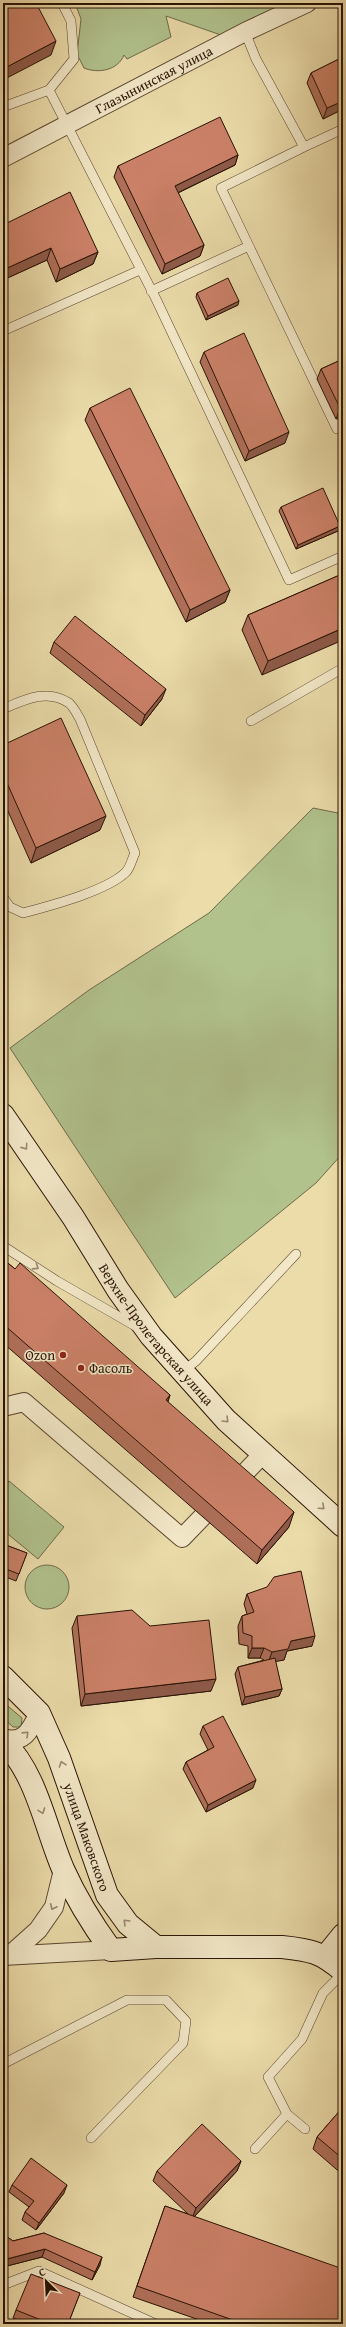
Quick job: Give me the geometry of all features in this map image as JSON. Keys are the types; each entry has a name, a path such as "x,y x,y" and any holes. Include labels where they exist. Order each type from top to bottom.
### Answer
{"main road":[{"name":"Верхне-Пролетарская улица","path":"3,1115 74,1217 118,1290 151,1336 181,1372 226,1420 343,1526"},
{"name":"улица Маковского","path":"3,1677 39,1712 59,1758 107,1895 128,1924 156,1947"},
{"name":"улица Маковского","path":"3,1739 28,1776 64,1870 87,1916 111,1950"},
{"path":"326,1956 343,1935"},
{"path":"111,1950 156,1947 282,1947 302,1949 326,1956 343,1972"}],"street":[{"name":"Глазынинская улица","path":"3,158 245,32 307,3"},
{"path":"3,1407 24,1402 182,1538 263,1454"},
{"name":"улица Маковского","path":"3,1739 22,1739 30,1732 39,1712"},
{"path":"7,1955 38,1930 54,1907 64,1870"},
{"path":"7,1955 111,1950"}],"lane":[{"path":"3,107 49,90 74,59 71,21 62,3"},
{"path":"245,32 256,59 304,147"},
{"path":"49,90 151,291 289,580 343,556"},
{"path":"343,129 221,188 337,429 343,426"},
{"path":"151,291 249,246"},
{"path":"3,331 140,270"},
{"path":"250,720 343,668"},
{"path":"3,709 33,696 48,696 69,704 80,718 135,853 126,872 113,880 55,905 23,913 10,907 3,897"},
{"path":"3,1246 57,1281 151,1336"},
{"path":"181,1372 196,1361 296,1254"},
{"path":"305,2129 287,2114 268,2077 302,2039 323,1993 343,1972"},
{"path":"3,2064 128,2000 166,2000 186,2021 183,2043 91,2138"},
{"path":"256,2149 287,2114"},
{"path":"3,2286 39,2271 156,2324"}],"green space":[{"path":"75,3 289,3 221,35 166,16 171,37 127,59 124,55 113,67 96,71 84,68 77,54 81,19"},
{"path":"313,808 343,814 343,1153 316,1183 175,1298 10,1048 89,990 209,913"},
{"path":"9,1481 64,1527 38,1559 3,1530 3,1489"},
{"path":"43,1565 51,1565 56,1566 63,1571 68,1578 68,1596 63,1603 56,1608 43,1609 35,1606 28,1599 25,1591 25,1583 28,1575 35,1568"},
{"path":"3,1702 22,1718 21,1727 13,1727 3,1718"}],"building":[{"path":"3,3 36,3 56,41 3,69"},
{"path":"343,57 343,101 327,108 311,73"},
{"path":"220,117 238,155 175,186 204,245 165,264 118,166"},
{"path":"70,192 98,252 60,269 51,248 3,270 3,225"},
{"path":"228,278 239,301 208,316 197,293"},
{"path":"244,333 289,432 249,451 204,352"},
{"path":"343,359 343,407 340,408 321,369"},
{"path":"130,388 230,590 190,610 90,408"},
{"path":"323,488 340,526 298,545 281,507"},
{"path":"342,574 343,628 268,661 248,615"},
{"path":"75,616 166,689 145,715 54,642"},
{"path":"61,718 106,816 36,848 3,774 3,745"},
{"path":"3,1259 15,1269 20,1263 170,1395 166,1400 294,1512 262,1550 3,1324"},
{"path":"3,1544 27,1553 19,1574 3,1568"},
{"path":"301,1571 315,1636 291,1641 288,1649 272,1652 264,1648 252,1648 252,1636 243,1633 242,1616 254,1612 247,1594 267,1587 274,1577"},
{"path":"132,1610 150,1626 209,1620 216,1679 85,1694 77,1616"},
{"path":"275,1658 282,1689 245,1697 238,1667"},
{"path":"223,1716 256,1780 208,1805 186,1762 214,1747 203,1726"},
{"path":"343,2107 343,2159 317,2137"},
{"path":"202,2124 241,2161 196,2208 157,2171"},
{"path":"31,2158 67,2185 39,2223 25,2212 34,2201 12,2185"},
{"path":"165,2206 343,2269 343,2324 244,2324 137,2286"},
{"path":"44,2233 102,2257 95,2272 45,2249 3,2260 3,2234 13,2241"},
{"path":"31,2274 80,2293 68,2324 51,2324 16,2310"}],"place":[{"name":"Ozon","path":"63,1355"},
{"name":"Фасоль","path":"81,1368"}]}
